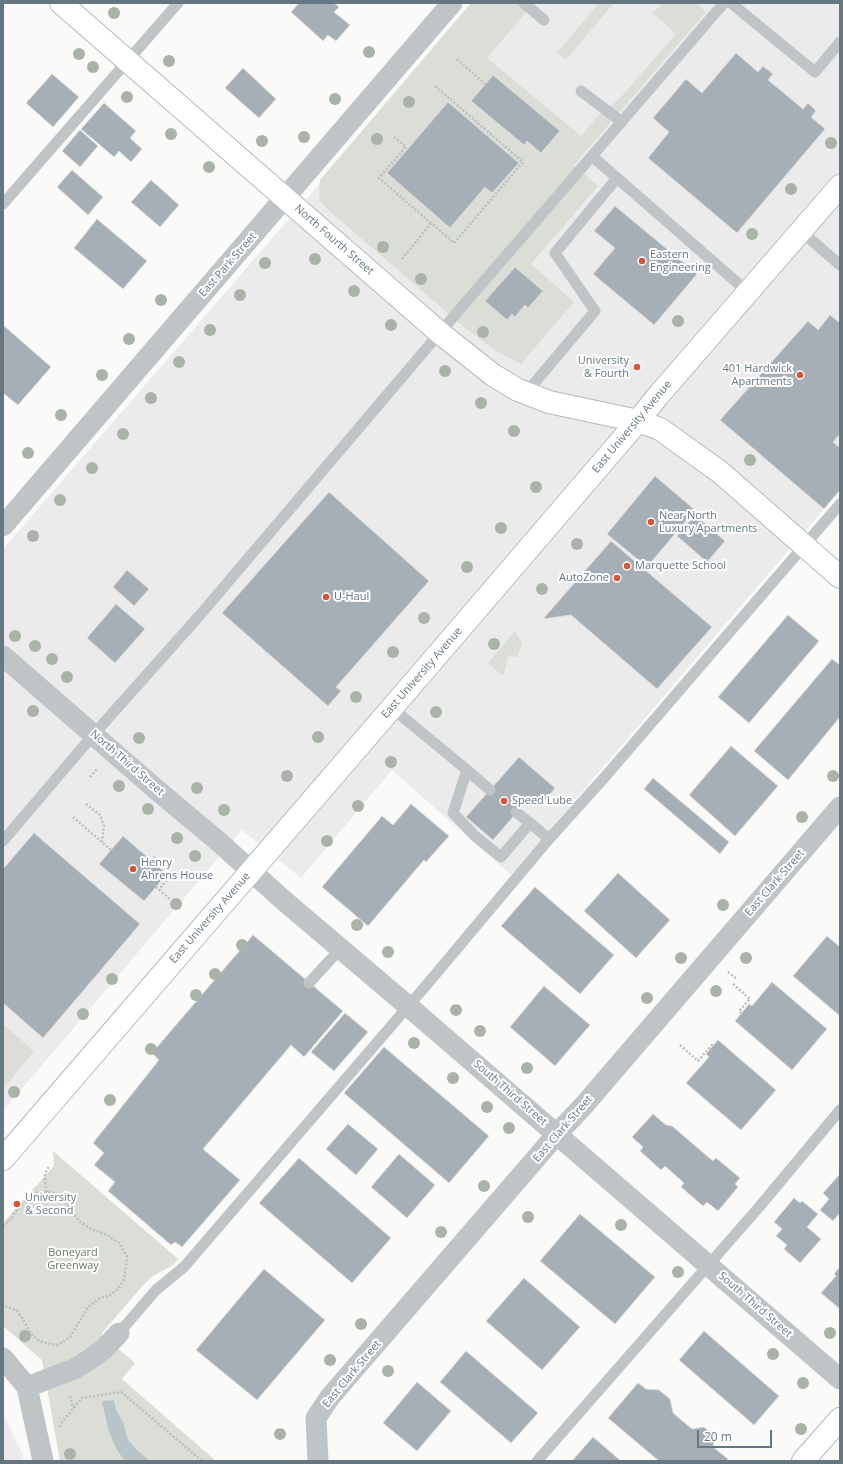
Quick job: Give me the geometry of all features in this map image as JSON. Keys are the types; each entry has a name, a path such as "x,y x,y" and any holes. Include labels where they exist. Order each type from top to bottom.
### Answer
{"main road":[{"name":"North Fourth Street","path":"61,3 440,333 493,375 526,393 549,402 638,421 660,429 720,472 840,577"},
{"name":"East University Avenue","path":"3,1159 840,186"},
{"path":"803,1461 840,1419"}],"street":[{"name":"East Park Street","path":"3,526 452,3"},
{"name":"North Third Street","path":"3,656 252,870"},
{"name":"East Clark Street","path":"318,1461 316,1418 330,1397 840,808"},
{"name":"South Third Street","path":"252,870 282,899 341,948 840,1379"},
{"path":"27,1387 74,1369 105,1348 119,1333"},
{"path":"3,1358 27,1387 43,1461"}],"lane":[{"path":"3,204 178,3"},
{"path":"524,3 544,20"},
{"path":"3,841 94,734 205,609 724,3"},
{"path":"730,3 815,72 840,42"},
{"path":"581,91 622,122"},
{"path":"593,157 748,293"},
{"path":"526,393 595,311 555,253 617,178"},
{"path":"801,231 840,265"},
{"path":"119,1333 156,1290 184,1267 550,839 840,504"},
{"path":"392,708 490,790"},
{"path":"467,770 453,813 475,836 501,857 530,823"},
{"path":"516,812 550,839"},
{"path":"309,983 341,948"},
{"path":"537,1461 760,1206 840,1110"}],"path":[{"path":"457,59 485,84"},
{"path":"394,137 406,147 379,178 454,243 523,162 435,86"},
{"path":"402,259 431,223"},
{"path":"86,804 100,815 104,826 102,842"},
{"path":"73,817 111,850"},
{"path":"153,857 171,874 159,890"},
{"path":"156,887 170,900"},
{"path":"733,984 750,999 739,1011 741,1013"},
{"path":"680,1045 698,1061 712,1045 713,1046"},
{"path":"47,1192 45,1174 49,1166"},
{"path":"3,1226 12,1218 15,1212 30,1195 47,1192 53,1193 65,1202 79,1222 107,1235 119,1243 127,1257 124,1280 118,1288 110,1295 100,1298 88,1307 70,1337 58,1345 44,1343 38,1340 31,1334 17,1311 3,1305"},
{"path":"60,1429 62,1422 82,1398 121,1392 202,1461"}],"shaded area":[{"path":"476,3 840,3 840,490 511,875 392,770 301,878 242,830 3,1111 3,549"},
{"path":"114,1400 116,1410 123,1422 128,1440 150,1461 125,1461 117,1450 109,1432 102,1401"},
{"path":"3,1413 22,1453 24,1461 3,1461"}],"green space":[{"path":"471,3 534,3 487,58 581,136 597,117 621,97 676,34 653,13 663,3 696,3 706,12 574,165 598,186 531,264 574,302 521,364 495,350 464,327 334,215 319,200 320,180","holes":["494,75 560,131 542,153 527,141 523,145 471,101","448,102 519,163 493,193 485,187 450,228 387,173"]},
{"path":"599,3 613,4 566,60 557,53"},
{"path":"515,631 522,643 517,657 508,656 504,675 502,675 488,663"},
{"path":"3,1024 34,1051 3,1089"},
{"name":"Boneyard Greenway","path":"53,1151 178,1259 173,1265 153,1276 144,1284 101,1334 135,1363 122,1379 216,1461 60,1461 42,1360 3,1326 3,1223 54,1166"}],"building":[{"path":"299,3 334,3 339,7 334,12 350,25 336,41 328,35 323,41 291,12"},
{"path":"736,53 758,72 763,66 773,74 768,80 803,109 808,103 816,111 811,117 825,129 737,233 648,158 669,132 653,118 686,79 702,93"},
{"path":"243,68 276,99 259,118 225,88"},
{"path":"52,74 79,97 53,127 26,103"},
{"path":"493,75 560,131 541,153 527,141 524,145 471,101"},
{"path":"448,102 519,163 492,193 485,187 450,228 387,173"},
{"path":"104,103 136,131 130,138 142,149 131,162 119,151 114,157 81,129"},
{"path":"80,130 98,146 80,167 62,151"},
{"path":"72,170 103,197 88,215 57,187"},
{"path":"151,180 179,205 160,227 131,202"},
{"name":"Eastern Engineering","path":"615,206 697,274 654,325 593,274 615,248 594,231"},
{"path":"97,219 147,261 123,289 74,248"},
{"path":"515,267 543,291 528,308 525,305 515,317 512,314 507,320 485,301"},
{"name":"401 Hardwick Apartments","path":"830,315 840,323 840,434 833,442 840,448 840,490 824,509 720,420 808,321 818,330"},
{"path":"3,325 51,367 18,405 3,393"},
{"name":"Near North Luxury Apartments","path":"655,476 695,510 647,567 607,534"},
{"name":"U-Haul","path":"329,492 429,581 336,687 341,691 328,706 222,613"},
{"path":"695,515 725,541 707,562 677,536"},
{"name":"AutoZone","path":"611,541 712,627 657,689 571,615 543,619"},
{"path":"127,570 149,589 134,606 113,587"},
{"path":"116,604 145,629 115,663 87,638"},
{"path":"788,615 819,641 749,723 718,697"},
{"path":"832,659 840,665 840,717 788,780 754,751"},
{"path":"731,746 778,786 735,836 689,795"},
{"name":"Speed Lube","path":"519,757 555,788 541,805 531,796 493,840 466,817"},
{"path":"653,778 729,842 720,854 644,789"},
{"path":"411,804 449,836 426,862 424,860 368,926 322,887 382,816 393,825"},
{"path":"34,833 140,924 43,1038 3,1003 3,869"},
{"name":"Henry Ahrens House","path":"123,836 167,874 144,901 99,864"},
{"path":"618,873 670,920 636,958 584,911"},
{"path":"535,887 614,955 580,994 501,926"},
{"path":"253,935 343,1011 304,1057 291,1045 203,1149 240,1180 182,1247 175,1242 171,1245 108,1191 115,1182 94,1165 104,1153 93,1143 159,1060 152,1053"},
{"path":"827,936 840,947 840,1016 793,976"},
{"path":"772,982 827,1029 792,1070 735,1021 749,1004 752,1006"},
{"path":"544,986 590,1025 555,1066 510,1027"},
{"path":"345,1013 368,1032 334,1071 311,1052"},
{"path":"718,1040 776,1090 741,1130 686,1083 709,1057 706,1054"},
{"path":"384,1047 489,1136 449,1183 344,1093"},
{"path":"653,1114 666,1125 672,1126 713,1161 716,1158 740,1178 735,1184 738,1187 718,1211 707,1202 703,1206 681,1187 684,1183 665,1166 661,1170 640,1151 643,1147 632,1137"},
{"path":"348,1124 378,1149 356,1175 326,1149"},
{"path":"399,1154 435,1185 407,1218 371,1187"},
{"path":"299,1158 391,1238 352,1283 259,1203"},
{"path":"840,1174 840,1213 833,1221 820,1210 829,1199 823,1193"},
{"path":"794,1198 800,1203 802,1201 818,1214 807,1227 821,1239 800,1263 784,1249 787,1245 776,1236 782,1229 774,1222"},
{"path":"580,1214 655,1277 615,1324 540,1261"},
{"path":"840,1267 840,1309 821,1293 836,1276 834,1274"},
{"path":"264,1269 325,1320 257,1400 196,1350"},
{"path":"524,1278 580,1327 542,1370 486,1321"},
{"path":"704,1331 779,1396 754,1425 679,1360"},
{"path":"466,1351 538,1413 511,1443 440,1382"},
{"path":"417,1382 451,1411 417,1451 383,1423"},
{"path":"638,1383 646,1389 659,1390 670,1399 673,1413 692,1429 704,1427 714,1436 713,1447 728,1459 726,1461 659,1461 608,1418"},
{"path":"593,1437 621,1461 572,1461"}],"place":[{"name":"Eastern Engineering","path":"642,261"},
{"name":"University & Fourth","path":"637,367"},
{"name":"401 Hardwick Apartments","path":"800,375"},
{"name":"Near North Luxury Apartments","path":"651,522"},
{"name":"Marquette School","path":"627,566"},
{"name":"AutoZone","path":"617,578"},
{"name":"U-Haul","path":"326,597"},
{"name":"Speed Lube","path":"504,801"},
{"name":"Henry Ahrens House","path":"133,869"},
{"name":"University & Second","path":"17,1204"}]}
